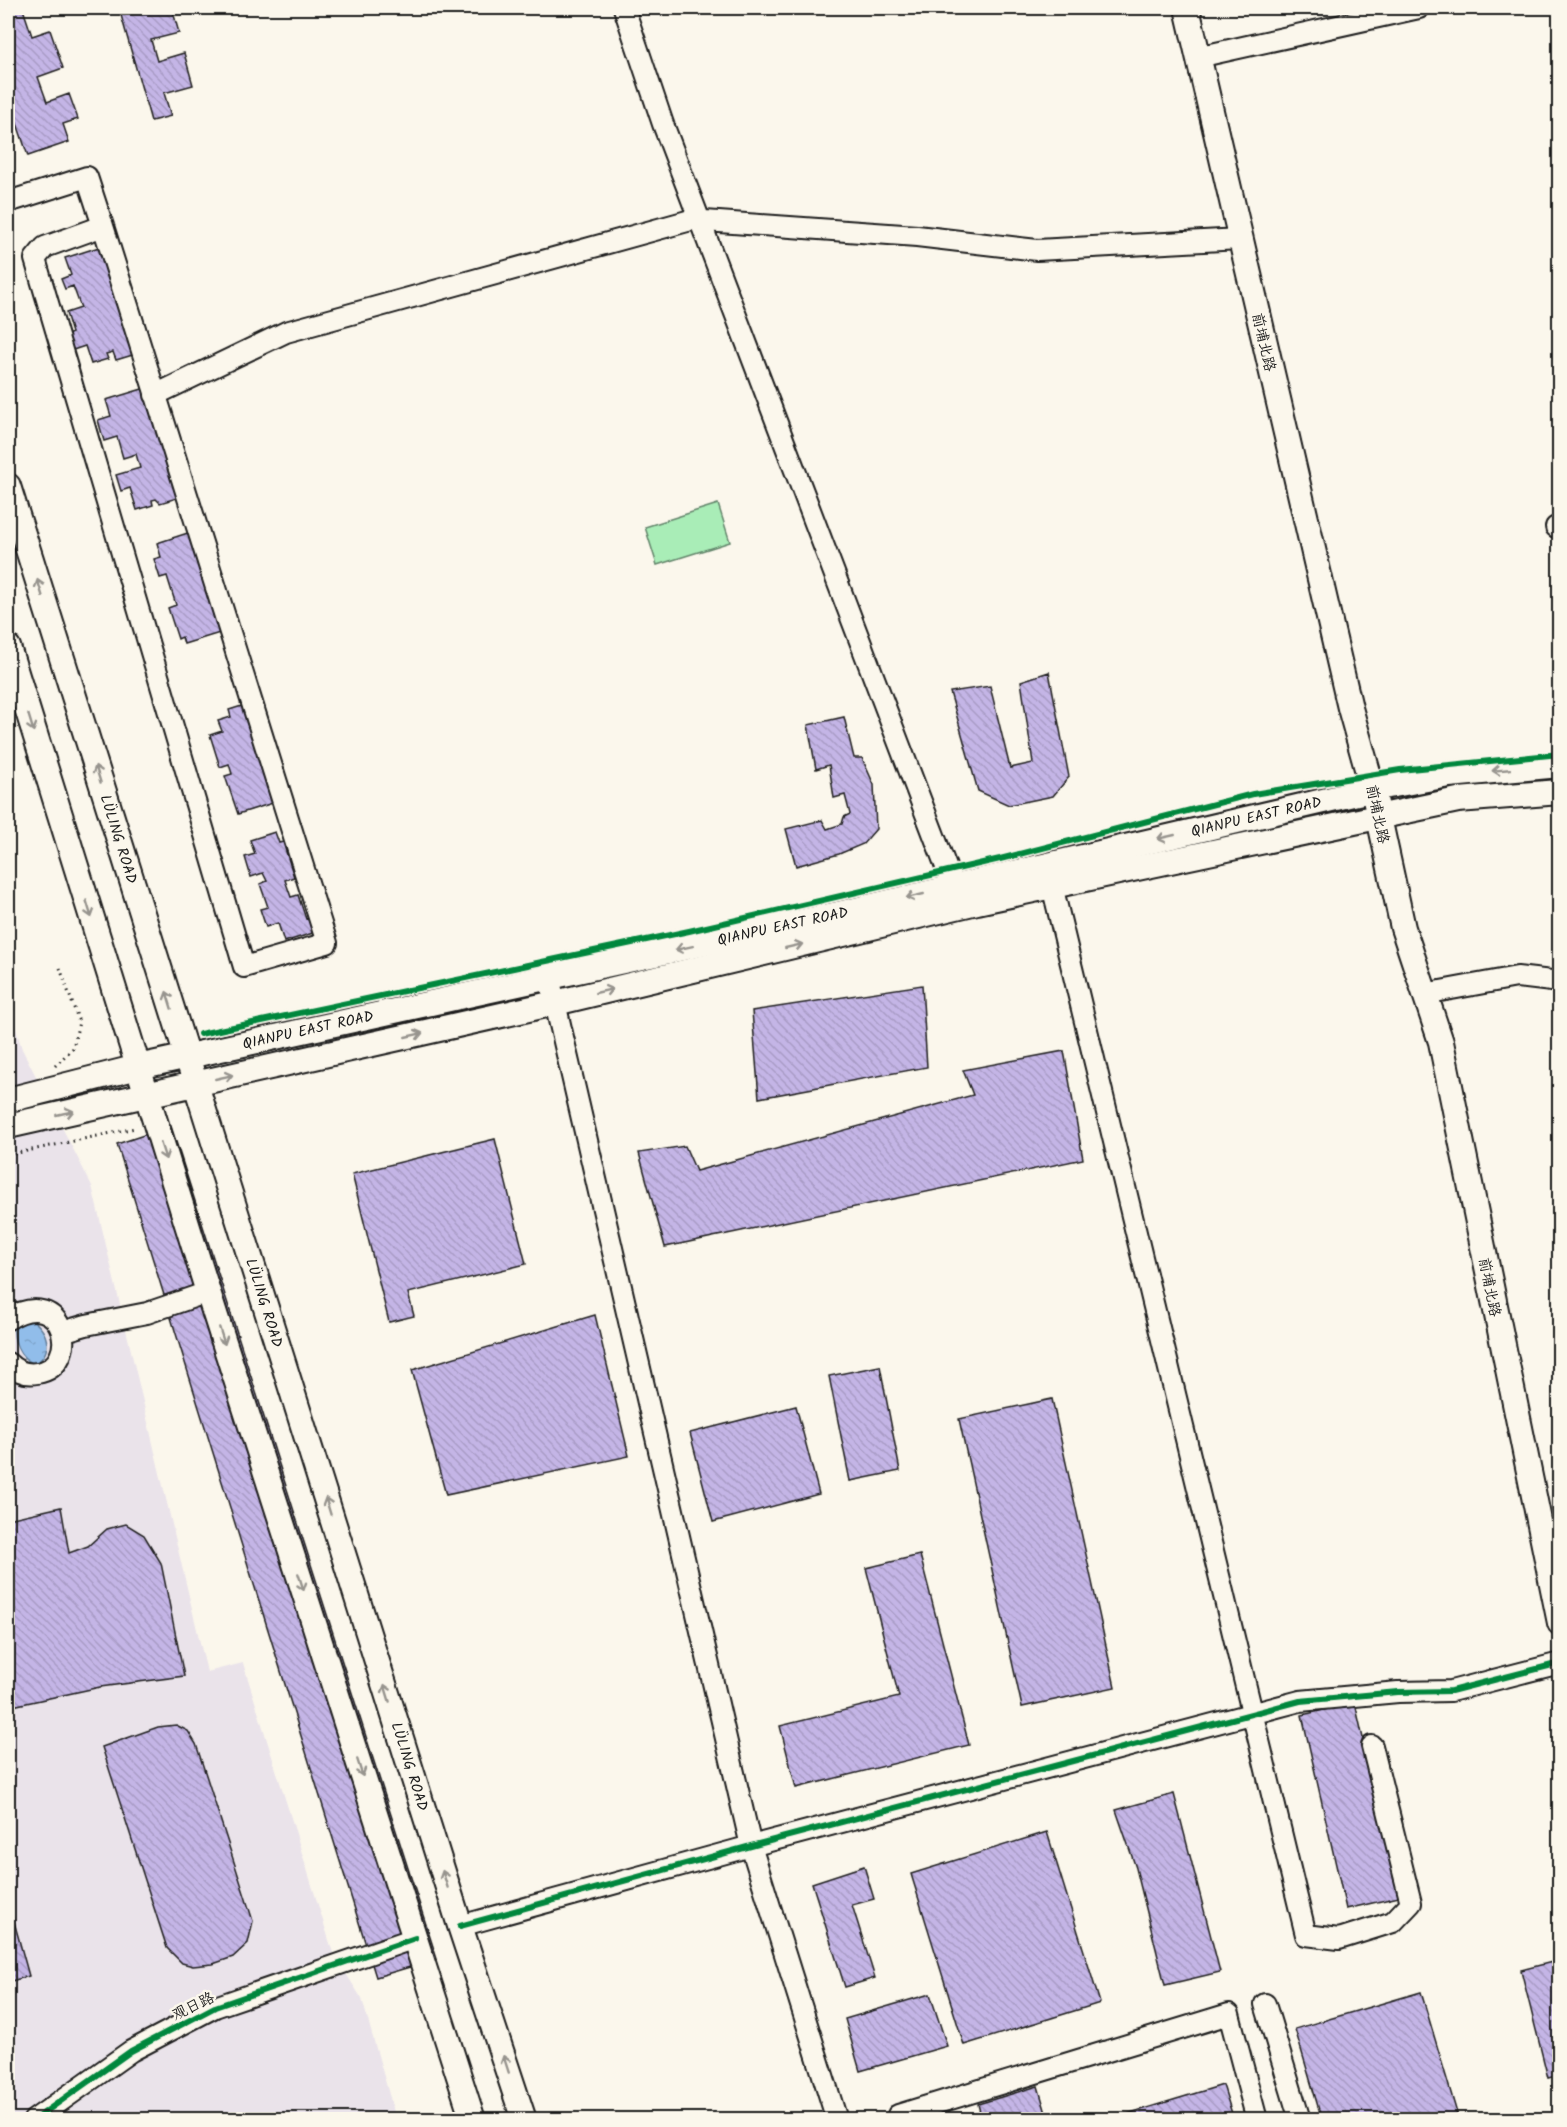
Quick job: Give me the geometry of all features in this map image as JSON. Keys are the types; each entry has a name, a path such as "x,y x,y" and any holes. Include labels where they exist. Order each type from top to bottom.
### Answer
{"main road":[{"name":"前埔北路","path":"1187,8 1350,708 1373,790 1377,817 1403,928 1441,1042 1560,1623"},
{"name":"LÜLING ROAD","path":"8,486 460,1926 524,2120"},
{"path":"8,647 208,1292 473,2120"},
{"name":"QIANPU EAST ROAD","path":"8,1126 555,1003 958,896 1050,875 1373,790 1449,775 1560,765"},
{"name":"QIANPU EAST ROAD","path":"1050,875 1377,817 1458,800 1560,792"},
{"name":"QIANPU EAST ROAD","path":"8,1100 187,1056 838,914 958,896"}],"street":[{"path":"624,8 663,124 958,896"},
{"path":"1198,57 1419,8"},
{"path":"8,202 87,177 103,226 156,395 327,943 244,967 35,259 45,247 103,226"},
{"path":"156,395 286,332 691,220 917,236 1036,250 1240,239"},
{"path":"1050,875 1305,1935 1339,1939 1393,1922 1411,1903 1372,1746"},
{"path":"549,977 751,1846 837,2120"},
{"path":"1424,994 1517,978 1560,982"},
{"path":"62,1332 86,1324 147,1313 208,1292"},
{"path":"8,1319 21,1311 40,1310 49,1314 57,1322 64,1343 58,1360 43,1372 24,1373 14,1369 8,1363"},
{"path":"460,1926 751,1846 1300,1701 1398,1692 1451,1691 1560,1663"},
{"name":"观日路","path":"34,2120 131,2051 215,2007 415,1938"},
{"path":"1265,2004 1300,2120"},
{"path":"899,2120 898,2115 1229,2014 1257,2120"}],"path":[{"path":"51,1071 73,1048 79,1022 60,968"},
{"path":"8,1155 155,1124"}],"shaded area":[{"path":"8,1002 22,1049 92,1186 207,1672 243,1663 333,1953 362,1999 396,2119 8,2119"}],"green space":[{"path":"718,504 730,542 657,565 645,527"}],"water":[{"path":"28,1318 35,1322 44,1333 47,1347 41,1359 34,1364 20,1353 14,1337 14,1325"}],"building":[{"path":"8,8 27,8 23,9 32,36 50,30 63,68 38,77 47,102 69,94 78,119 63,124 69,142 28,156 8,97"},
{"path":"119,8 172,8 179,33 151,40 157,61 184,53 193,85 164,93 171,116 151,121"},
{"path":"99,247 136,354 116,360 113,352 106,354 108,359 91,364 85,346 70,351 65,336 72,333 66,313 81,308 73,286 65,289 61,279 71,275 65,258"},
{"path":"149,387 180,485 174,487 177,498 160,503 156,499 152,500 153,505 137,510 130,488 121,491 116,475 140,468 136,454 123,458 117,437 104,441 98,420 111,416 106,400"},
{"path":"197,530 223,632 184,644 182,637 178,639 168,608 176,605 167,576 160,578 154,559 161,557 157,543"},
{"path":"1049,672 1069,777 1053,796 1009,805 978,791 950,692 990,686 1010,768 1033,763 1021,681"},
{"path":"245,705 276,802 238,814 225,776 232,774 229,764 220,767 210,735 222,731 218,721 231,717 229,710"},
{"path":"844,717 854,758 862,758 874,785 876,829 863,844 839,854 796,866 786,829 822,820 827,829 842,824 844,817 850,814 845,795 834,798 829,765 816,769 808,725"},
{"path":"275,832 279,843 283,842 294,877 285,880 291,897 298,895 313,933 284,942 278,923 266,927 260,909 268,907 260,884 267,881 263,873 251,877 245,857 255,854 250,840"},
{"path":"922,985 927,1067 759,1098 752,1011"},
{"path":"1064,1051 1083,1159 665,1247 639,1153 685,1146 696,1171 973,1095 963,1070"},
{"path":"171,1126 437,1959 376,1977 117,1144"},
{"path":"495,1139 526,1264 408,1293 414,1316 389,1322 352,1174"},
{"path":"595,1315 629,1456 446,1495 412,1370"},
{"path":"880,1366 900,1471 850,1481 829,1376"},
{"path":"1052,1399 1115,1687 1022,1707 959,1419"},
{"path":"796,1406 819,1494 713,1522 690,1433"},
{"path":"61,1507 69,1553 88,1546 107,1529 126,1524 144,1535 161,1563 184,1676 100,1687 8,1707 8,1519"},
{"path":"920,1555 969,1745 796,1788 780,1726 899,1697 866,1568"},
{"path":"1355,1703 1399,1897 1346,1909 1302,1715"},
{"path":"176,1725 188,1731 196,1744 253,1921 248,1943 233,1957 213,1964 193,1966 182,1963 167,1948 102,1747 158,1727"},
{"path":"1174,1794 1220,1972 1165,1985 1136,1868 1116,1810"},
{"path":"1047,1832 1100,2003 964,2045 911,1874"},
{"path":"864,1866 874,1899 852,1905 875,1978 845,1987 812,1883"},
{"path":"8,1900 29,1976 8,1982"},
{"path":"1560,1960 1560,2075 1548,2078 1521,1970"},
{"path":"1421,1992 1459,2120 1322,2120 1295,2029"},
{"path":"930,1994 947,2046 860,2071 845,2019"},
{"path":"1223,2085 1234,2120 1107,2120"},
{"path":"1038,2086 1048,2120 982,2120 978,2104"}],"cycle path":[{"path":"200,1034 689,931 1000,859 1253,794 1400,770 1560,754"},
{"path":"460,1926 751,1846 1300,1701 1398,1692 1451,1691 1560,1663"},
{"path":"34,2120 131,2051 215,2007 415,1938"}]}
